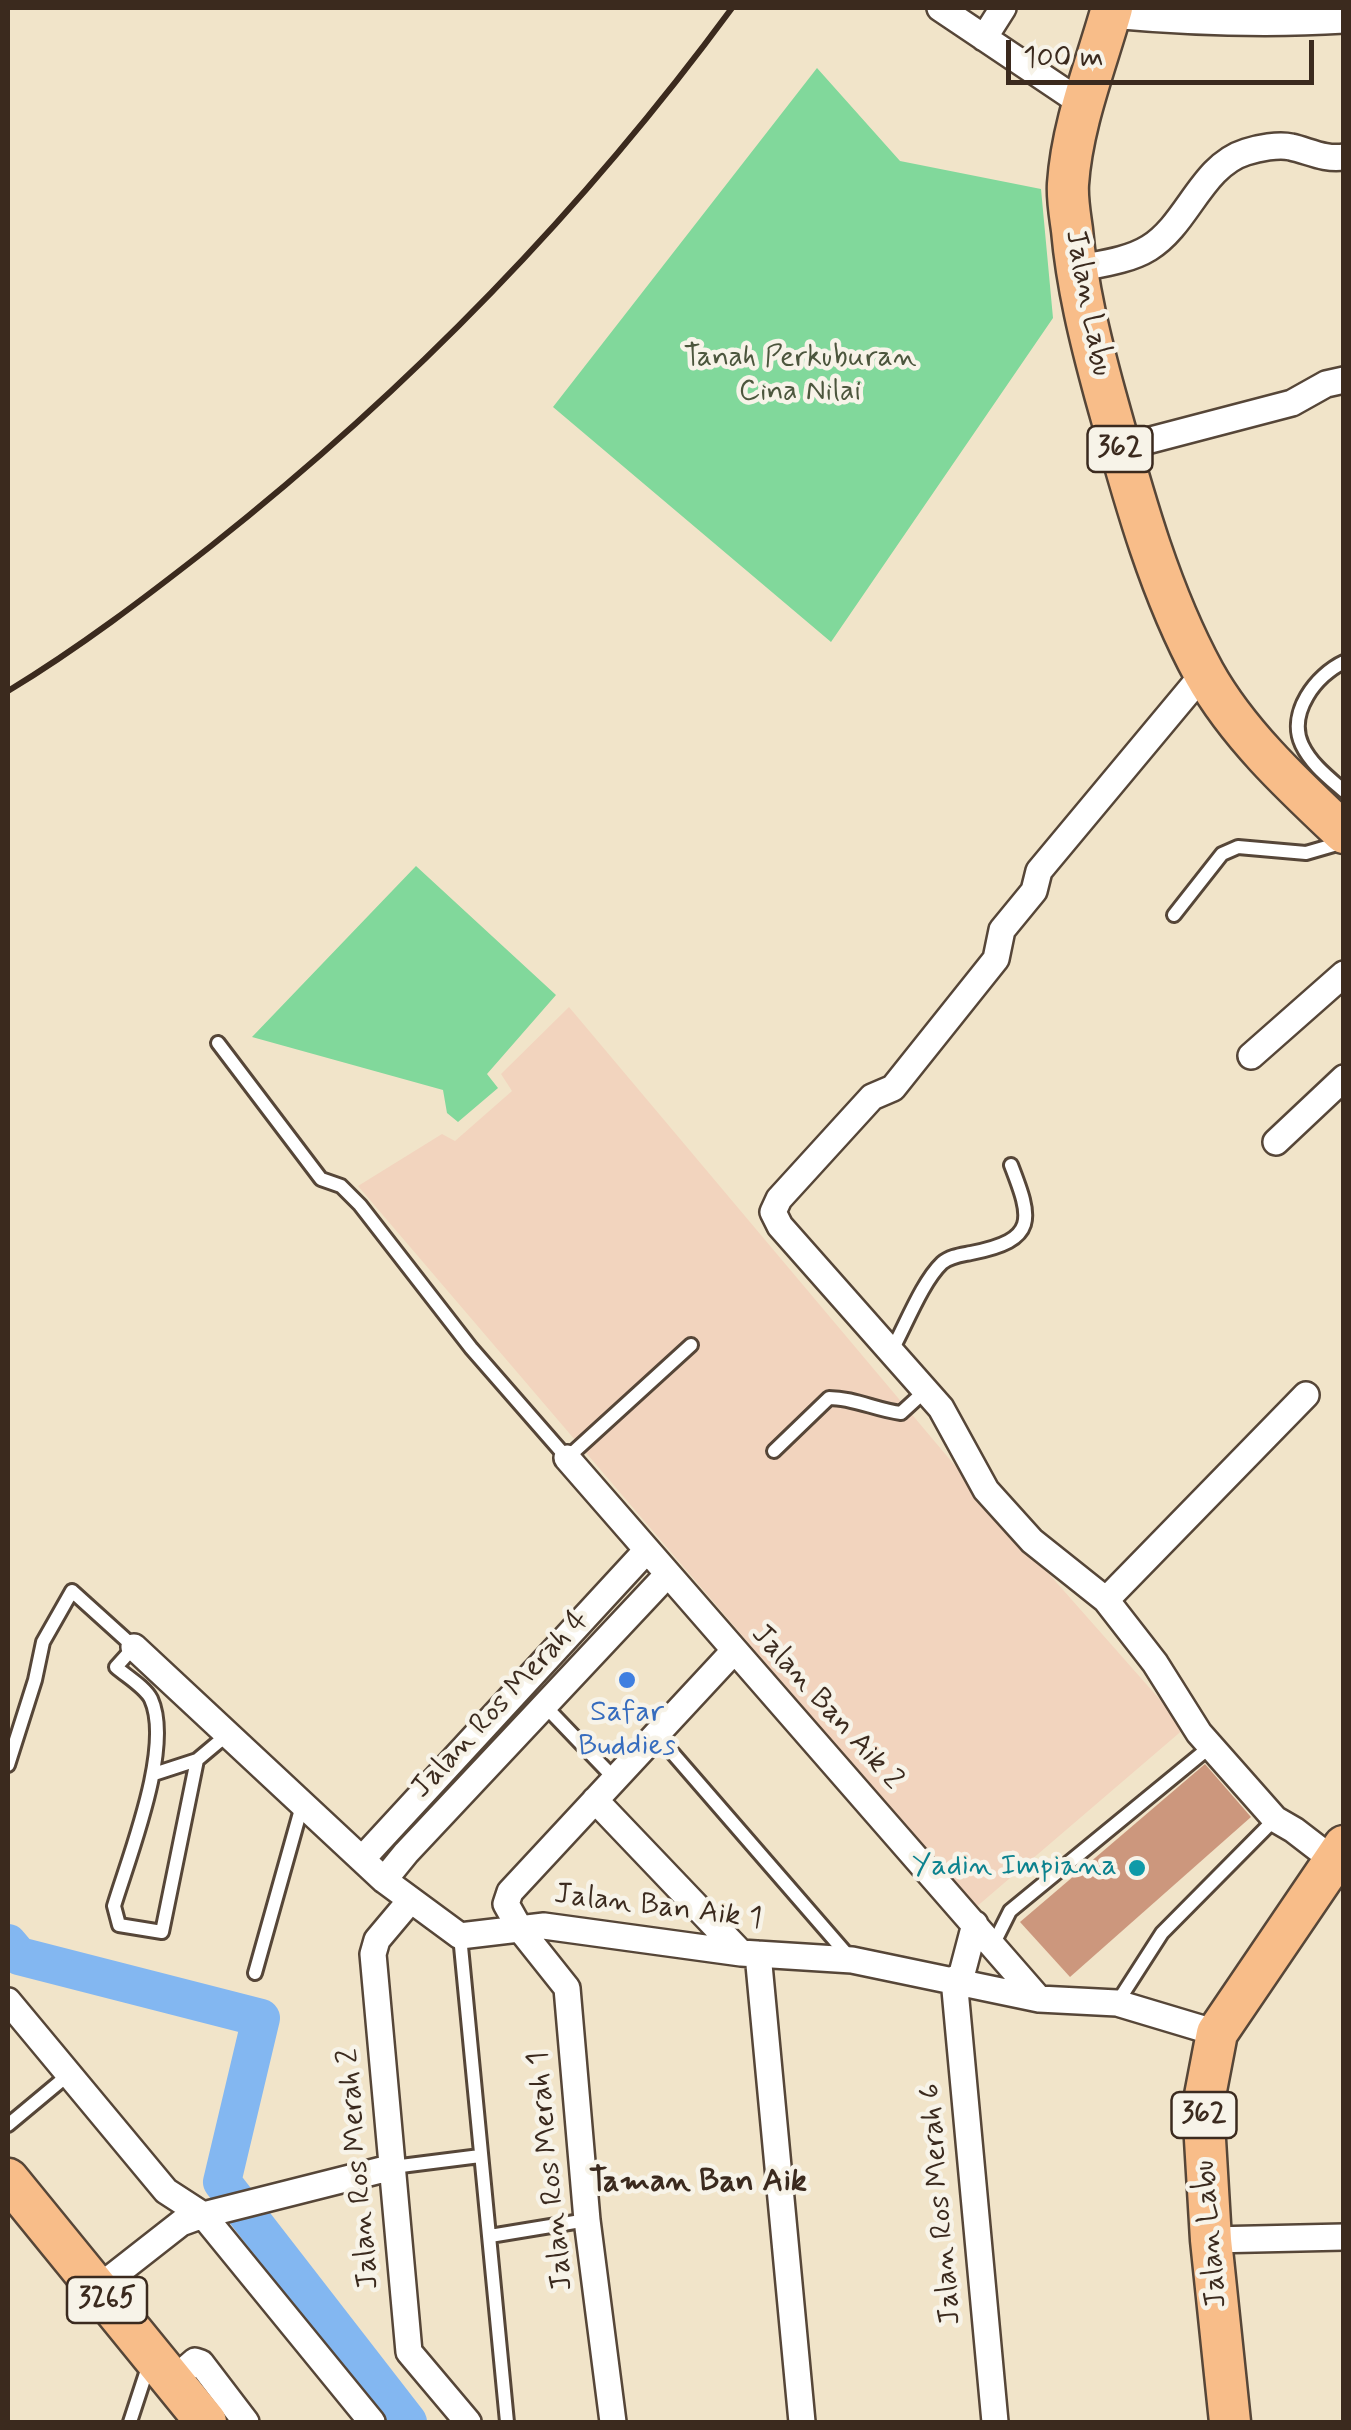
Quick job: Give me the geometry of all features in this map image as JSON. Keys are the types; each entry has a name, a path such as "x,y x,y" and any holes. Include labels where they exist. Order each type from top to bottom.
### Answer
{"main road":[{"name":"Jalan Labu","path":"1111,11 1083,104 1068,185 1075,268 1086,326 1120,448 1177,615 1204,673 1226,708 1286,778 1344,832"},
{"name":"Jalan Labu","path":"1230,2422 1211,2240 1203,2106 1217,2032 1338,1853"},
{"name":"3265","path":"8,2181 206,2422"}],"street":[{"path":"940,8 1083,104"},
{"path":"984,38 1003,8"},
{"path":"1111,11 1178,21 1285,24 1344,20"},
{"path":"1075,268 1115,261 1148,249 1174,227 1224,162 1246,152 1287,146 1332,158 1344,156"},
{"path":"1120,448 1292,403 1326,384 1344,380"},
{"path":"1204,673 1039,870 1034,891 1002,930 996,960 893,1088 872,1097 779,1199 773,1212 780,1226 940,1408 986,1490 1032,1541 1106,1600 1156,1663 1210,1746 1275,1819 1338,1853"},
{"path":"1250,1056 1344,974"},
{"path":"1276,1142 1344,1078"},
{"path":"1106,1600 1306,1395"},
{"name":"Jalan Ban Aik 2","path":"566,1458 1040,1999"},
{"path":"363,1858 647,1550"},
{"name":"Jalan Ros Merah 4","path":"384,1880 666,1575"},
{"path":"134,1647 384,1880 460,1936"},
{"path":"520,1930 506,1904 510,1892 733,1652"},
{"path":"595,1800 750,1954 802,2422"},
{"name":"Jalan Ros Merah 2","path":"409,1902 377,1940 373,1954 409,2352 468,2422"},
{"path":"957,1980 975,1924"},
{"name":"Jalan Ban Aik 1","path":"460,1936 544,1926 750,1954 852,1960 1040,1999 1117,2003 1217,2032"},
{"name":"Jalan Ros Merah 1","path":"520,1930 567,1988 587,2220 613,2422"},
{"name":"Jalan Ros Merah 6","path":"957,1980 996,2422"},
{"path":"8,2001 166,2191 212,2213 372,2422"},
{"path":"98,2288 181,2224 393,2168"},
{"path":"1211,2240 1344,2236"},
{"path":"162,2369 200,2363 246,2422"}],"lane":[{"path":"1344,662 1331,668 1304,700 1298,721 1300,741 1316,767 1344,791"},
{"path":"1174,915 1222,854 1238,847 1306,853 1344,842"},
{"path":"218,1042 322,1179 341,1186 360,1205 471,1348 566,1458 691,1345"},
{"path":"890,1354 932,1274 944,1260 998,1248 1016,1237 1026,1222 1027,1208 1010,1165"},
{"path":"774,1450 829,1398 848,1398 873,1409 901,1413 925,1391"},
{"path":"8,1764 43,1642 72,1590 134,1647 116,1667 150,1698 156,1732 154,1774 114,1906 119,1925 162,1932 197,1760"},
{"path":"545,1706 614,1778"},
{"path":"154,1774 197,1760 228,1734"},
{"path":"656,1734 852,1960"},
{"path":"993,1945 1010,1911 1210,1746"},
{"path":"255,1973 303,1802"},
{"path":"1117,2003 1162,1932 1275,1819"},
{"path":"460,1936 507,2422"},
{"path":"8,2125 68,2075"},
{"path":"393,2168 480,2156"},
{"path":"490,2236 587,2220"},
{"path":"130,2422 162,2369"}],"shaded area":[{"path":"569,1007 989,1506 1185,1728 975,1908 358,1186 442,1134 455,1141 512,1091 501,1074"}],"green space":[{"name":"Tanah Perkuburan Cina Nilai","path":"817,68 900,161 1041,189 1053,318 831,642 553,407"},
{"path":"416,866 556,995 487,1074 498,1088 458,1122 447,1113 443,1090 252,1037"}],"building":[{"name":"Yadin Impiana","path":"1205,1764 1251,1817 1070,1977 1020,1922"}],"waterway":[{"path":"8,1943 19,1956 261,2018 222,2182 408,2422"}],"railway":[{"path":"8,691 112,622 211,546 355,424 423,360 490,294 616,155 732,8"}],"place":[{"name":"Safar Buddies","path":"627,1680"},
{"name":"Yadin Impiana","path":"1137,1868"}],"district":[{"name":"Taman Ban Aik","path":"698,2183"}]}
